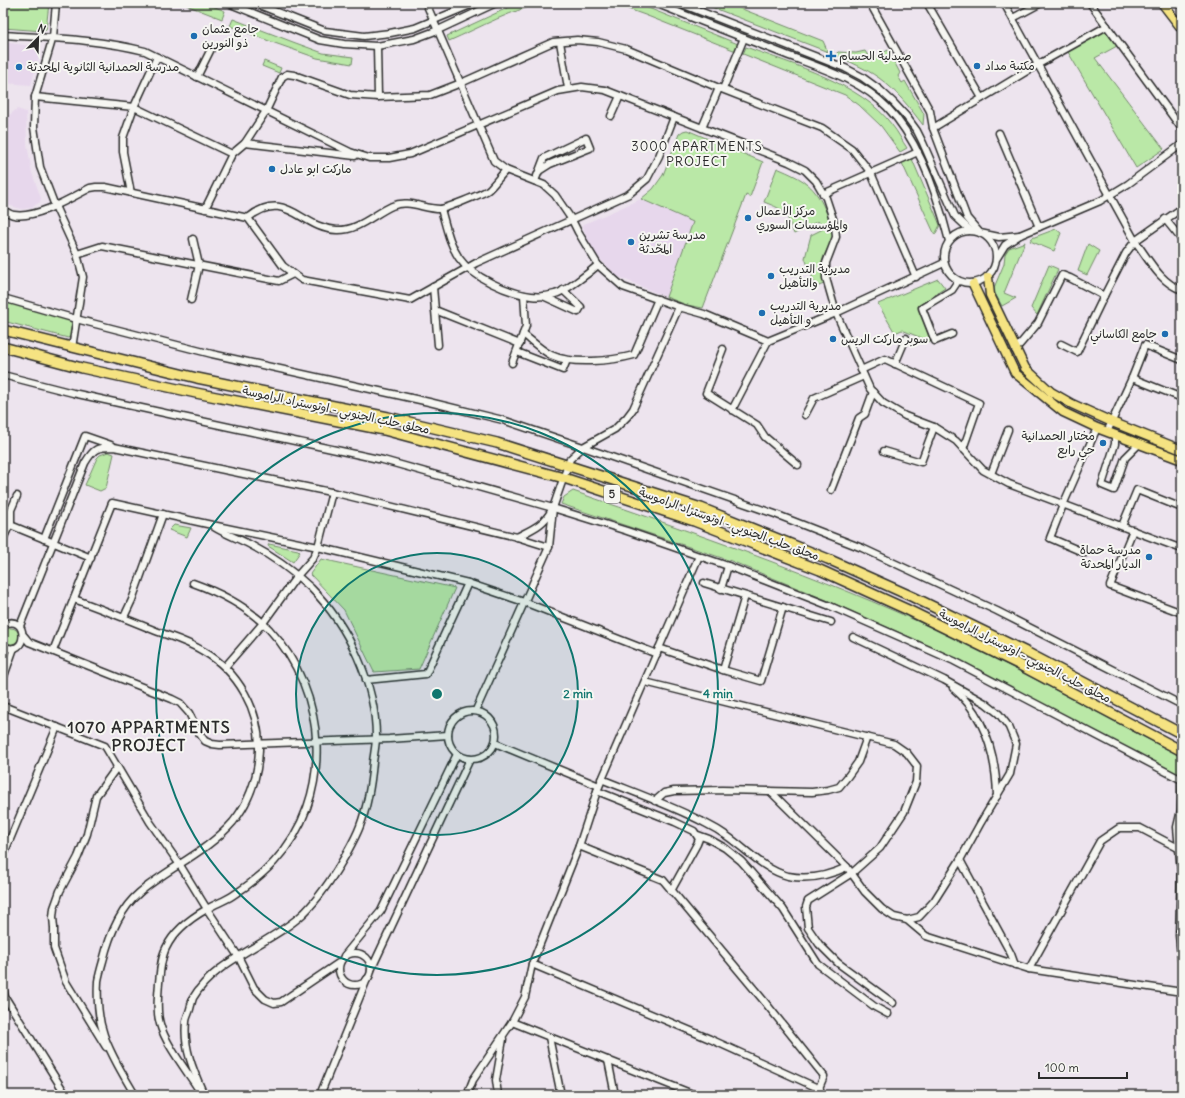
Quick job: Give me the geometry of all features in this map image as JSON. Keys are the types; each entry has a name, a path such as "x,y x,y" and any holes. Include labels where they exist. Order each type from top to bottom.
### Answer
{"highway":[{"name":"محلق حلب الجنوبي - اوتوستراد الراموسة","path":"3,330 197,378 388,417 498,443 701,508 828,559 913,597 1026,652 1182,734"},
{"name":"محلق حلب الجنوبي - اوتوستراد الراموسة","path":"3,347 82,368 196,393 384,430 564,478 694,521 820,570 906,609 1018,664 1182,751"}],"main road":[{"path":"1162,3 1182,29"},
{"path":"988,277 990,295 1015,350 1025,368 1051,392 1072,404 1112,422 1182,450"},
{"path":"973,284 1015,373 1063,412 1111,434 1182,460"}],"street":[{"path":"56,3 53,37 35,97 34,128 40,167 55,206 77,254 83,277 72,348"},
{"path":"228,3 320,40 344,44 377,46 414,39 438,30 496,3"},
{"path":"254,3 325,31 364,36 415,28 475,3"},
{"path":"426,3 494,161 506,170 544,185 555,195 572,220 598,265 623,287 679,307 704,314 768,340"},
{"path":"655,3 842,76 873,95 887,107 918,152 943,216 949,241"},
{"path":"679,3 845,68 862,77 889,98 906,116 916,130 955,216 971,231"},
{"path":"870,3 930,111 933,128 967,218 980,233 987,237 996,250 996,265 988,277 979,282 967,284 958,281 950,275 944,263 945,249 949,241 959,233 971,231 980,233 999,237 1020,235"},
{"path":"927,3 982,98"},
{"path":"1004,3 1135,240 1159,274 1174,288 1182,290"},
{"path":"1013,18 1041,3"},
{"path":"1090,3 1182,129"},
{"path":"269,20 273,10"},
{"path":"933,128 1037,65 1107,26"},
{"path":"3,35 53,37 123,46 145,51 350,152 368,158"},
{"path":"702,128 744,38"},
{"path":"765,46 768,38"},
{"path":"205,209 232,154 245,143 266,111 282,77 287,74 294,75 350,95 378,97 430,95 461,83 553,42 577,40 598,42 626,50 822,128 852,148 871,173 916,277"},
{"path":"560,42 568,88"},
{"path":"377,46 378,97"},
{"path":"197,77 211,49"},
{"path":"131,192 123,152 123,138 134,107 157,57"},
{"path":"817,67 820,59"},
{"path":"245,143 368,158 388,158 410,154 558,91 568,88 582,87 605,90 789,162 805,170 816,181 823,194 835,225 836,237 826,263 826,278 836,313 873,392 884,402 905,416 934,427 956,441 983,470 1009,484 1062,505 1133,530 1182,550"},
{"path":"612,116 620,96"},
{"path":"35,97 134,107 232,154"},
{"path":"3,210 15,215 29,214 55,206 96,186 131,192 248,218 283,266 302,280 410,300 468,267 629,194 648,179 659,156 674,117"},
{"path":"999,133 1040,227"},
{"path":"535,181 544,158 586,138 590,148 550,164 539,171"},
{"path":"997,258 1004,246 1020,235 1111,195 1182,144"},
{"path":"823,194 918,152"},
{"path":"248,218 256,211 265,207 284,208 321,226 337,230 346,229 363,223 392,206 399,204 414,204 441,209 489,190 506,170"},
{"path":"1061,344 1077,352 1126,253 1135,240 1182,208"},
{"path":"441,209 450,243 460,259 468,267 495,286 532,297 557,294 586,275 598,265"},
{"path":"1165,219 1182,240"},
{"path":"191,300 199,265 193,239"},
{"path":"77,254 102,246 279,281 293,274"},
{"path":"732,410 768,340 836,313 944,263"},
{"path":"1015,350 1038,323 1062,276 1070,278 1104,296"},
{"path":"952,334 935,341 922,308 952,290 958,281"},
{"path":"433,287 438,345"},
{"path":"542,296 578,312 581,307 563,290"},
{"path":"512,363 526,326 524,295"},
{"path":"3,298 76,319 212,354 429,402 502,420 583,447 775,514 862,548 997,611 1182,705"},
{"path":"523,334 550,354 567,360 579,361 621,359 634,355 658,299"},
{"path":"517,537 546,520 553,508 570,459 583,447 615,429 633,409 679,307"},
{"path":"435,310 520,344"},
{"path":"895,364 906,338"},
{"path":"1140,444 1125,458 1114,490 1102,485 1115,444 1111,434 1112,422 1145,345 1182,360"},
{"path":"723,349 706,394 757,425 765,437 798,465"},
{"path":"517,352 563,370 567,360"},
{"path":"805,415 814,398 863,373 885,359 979,403 963,449"},
{"path":"3,375 73,393 383,460 553,508 728,566 830,606 954,661 1182,780 1181,810 1177,826 1181,872 1180,935 1182,967"},
{"path":"1132,378 1182,398"},
{"path":"831,490 859,418 865,414 873,392"},
{"path":"884,451 921,462 934,427"},
{"path":"1085,553 1050,538 1062,505 1097,428"},
{"path":"991,474 1008,430"},
{"path":"44,539 85,436 114,447 332,492 517,537 549,547"},
{"path":"20,626 85,463 91,453 101,447 114,447"},
{"path":"1122,526 1137,490 1182,508"},
{"path":"225,667 263,623 297,576 313,558 318,547 332,492"},
{"path":"6,524 11,522 11,510 17,496"},
{"path":"53,651 112,503 318,547 468,583 658,651 761,681 783,607"},
{"path":"476,710 549,547 553,508"},
{"path":"124,617 132,600 164,514"},
{"path":"6,524 91,558"},
{"path":"3,539 6,524"},
{"path":"204,1095 187,1052 186,1022 193,999 209,978 238,956 284,929 304,913 336,873 360,828 367,804 376,739 372,702 366,680 356,653 329,609 312,589 272,557 249,544 225,534 212,525"},
{"path":"1133,530 1110,586 1182,613"},
{"path":"467,1095 473,1080 503,1037 525,997 532,964 579,846 601,779 645,682 699,556"},
{"path":"722,589 728,566"},
{"path":"193,583 220,594 238,604 263,623 281,643 292,659 309,695 314,714 317,741 316,772 312,791 300,822 288,844 267,869 247,886 184,924 166,948 163,956 158,1003 160,1024 171,1048 204,1095"},
{"path":"366,680 426,674 468,583"},
{"path":"704,583 830,622"},
{"path":"723,670 745,596"},
{"path":"74,599 124,617 192,645 215,658 233,676 248,698 256,723 259,743 259,762 253,787 241,810 225,831 137,894 122,914 107,944 98,979 98,1013 104,1036 118,1067"},
{"path":"3,625 10,622 17,624 20,626 24,636 29,642 159,693 180,703 189,713 199,733 205,741 212,744 220,745 448,735"},
{"path":"3,679 14,648 22,642 24,636"},
{"path":"770,791 847,867 865,892 882,909 894,917 907,920 919,917 934,901 960,860 1010,774 1016,744 1009,727 999,714 985,702 944,680 853,638"},
{"path":"3,646 7,648 14,648"},
{"path":"944,680 957,691 970,706 984,728 997,775 997,797"},
{"path":"645,682 894,744 907,753 918,766 916,782 904,812 880,848 852,873 808,901 806,907 808,928 819,944 838,963 893,1003"},
{"path":"3,706 105,746 150,822 180,864 238,956 254,988 265,999 274,1003 281,1002 340,962 381,911 457,754"},
{"path":"476,710 488,715 494,724 497,737 488,754 483,757 470,759 463,758 457,754 450,744 448,735 450,724 454,718 466,711 476,710"},
{"path":"3,856 57,727"},
{"path":"655,801 664,793 674,791 812,792 839,787 858,762 867,737"},
{"path":"495,743 675,822 694,831 698,836 709,839 725,848 750,870 783,909 818,964 875,1007 888,1014"},
{"path":"320,1095 371,970 470,759"},
{"path":"117,767 96,796 87,834 78,857 60,891 52,917 54,928 54,948 66,982 135,1095"},
{"path":"601,779 704,823 726,836 771,869 788,876 816,878 834,873 847,867"},
{"path":"1029,969 1100,841 1119,828 1140,828 1180,849"},
{"path":"671,891 697,844 699,839 698,836"},
{"path":"532,964 710,1039 818,1092 824,1076 663,880 579,846"},
{"path":"960,860 1011,954 1015,965"},
{"path":"907,920 926,936 1029,969 1182,992"},
{"path":"344,956 349,953 360,953 368,959 371,970"},
{"path":"340,962 339,972 344,981 348,984 358,984 367,979"},
{"path":"3,986 5,996 66,1095"},
{"path":"512,1022 695,1095"},
{"path":"498,1095 496,1080 503,1037"},
{"path":"549,1037 561,1095"},
{"path":"608,1060 615,1095"},
{"path":"678,1088 679,1095"}],"shaded area":[{"name":"مدرسة الحمدانية الثانوية المحدثة","path":"3,42 39,47 40,52 31,85 3,83"},
{"path":"17,109 26,112 27,144 32,173 41,198 40,202 31,208 22,209 3,204 3,120"},
{"path":"641,199 693,222 666,297 617,276 593,252 582,225"}],"green space":[{"path":"3,3 49,3 46,30 3,28"},
{"path":"181,3 205,3 225,11 222,19"},
{"path":"518,3 546,3 509,14 449,41 447,36"},
{"path":"607,3 636,3 738,44 736,51 645,15"},
{"path":"701,3 727,3 823,41 828,52"},
{"path":"233,19 323,53 353,57 352,64 317,58 269,41 230,26"},
{"path":"1104,30 1117,46 1095,58 1164,149 1136,168 1068,52"},
{"path":"746,47 825,77 863,98 879,110 892,125 907,148 900,152 881,126 859,105 845,95 743,54"},
{"path":"888,50 900,73 898,76 902,83 905,81 924,114 923,125 891,88 879,78 857,65 835,55 838,52 856,53 865,51 871,60"},
{"path":"264,61 281,68 279,73 262,66"},
{"path":"687,130 763,162 750,197 746,195 703,308 687,305 666,297 693,222 641,199 653,189 663,175 679,134"},
{"path":"912,159 940,225 935,235 902,163"},
{"path":"777,168 802,180 813,190 823,204 832,227 832,238 822,263 824,284 816,287 805,258 811,235 823,229 818,221 794,234 787,216 781,210 764,202"},
{"path":"1056,229 1061,233 1054,251 1030,241 1032,238"},
{"path":"1025,242 1004,293 1016,298 1002,306 993,290 1004,264 1005,254 1009,248"},
{"path":"1088,244 1099,251 1087,275 1078,271"},
{"path":"1049,265 1058,269 1037,315 1031,308"},
{"path":"938,279 945,288 918,306 931,342 902,330 895,333 878,304"},
{"path":"3,301 66,319 72,323 71,336 68,338 3,321"},
{"path":"108,452 114,454 106,488 100,491 85,485 97,458"},
{"path":"573,491 758,556 849,592 939,631 1031,677 1182,757 1182,776 939,650 824,599 731,561 561,504 564,497"},
{"path":"174,525 191,528 187,537 169,530"},
{"path":"269,544 298,550 300,552 293,562 268,546"},
{"path":"321,559 455,588 419,669 374,672 344,610 310,574"},
{"path":"8,628 14,628 19,633 17,642 14,644 8,644 3,639 3,633"}],"place":[{"name":"جامع عثمان ذو النورين","path":"194,36"},
{"name":"صيدلية الحسام","path":"831,56"},
{"name":"مكتبة مداد","path":"977,66"},
{"name":"مدرسة الحمدانية الثانوية المحدثة","path":"19,67"},
{"name":"ماركت ابو عادل","path":"272,169"},
{"name":"مركز الأعمال والمؤسسات السوري","path":"748,218"},
{"name":"مدرسة تشرين المحّدثة","path":"631,242"},
{"name":"مديرية التدريب والتأهيل","path":"771,276"},
{"name":"مديرية التدريب و التأهيل","path":"762,313"},
{"name":"جامع الكاساني","path":"1165,334"},
{"name":"سوبر ماركت الريس","path":"833,339"},
{"name":"مختار الحمدانية حي رابع","path":"1103,443"},
{"name":"مدرسة حماة الديار المحدثة","path":"1149,557"}],"district":[{"name":"3000 APARTMENTS PROJECT","path":"697,154"},
{"name":"1070 APPARTMENTS PROJECT","path":"149,736"}]}
